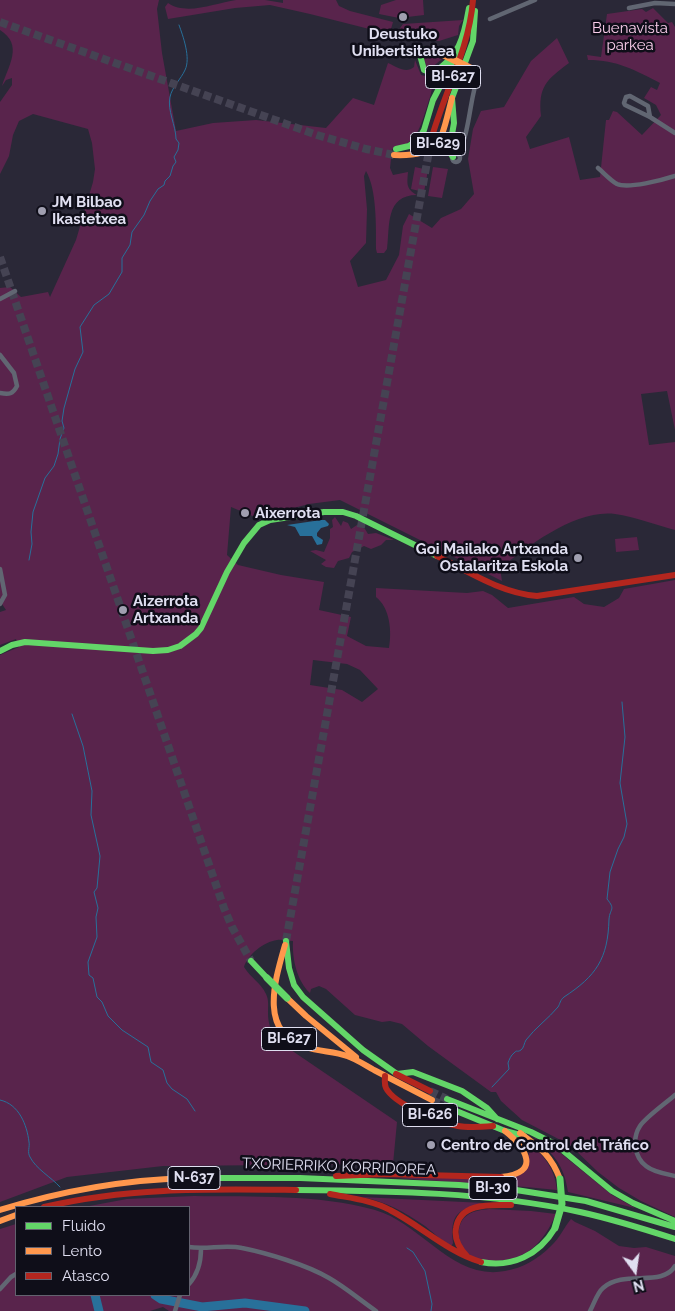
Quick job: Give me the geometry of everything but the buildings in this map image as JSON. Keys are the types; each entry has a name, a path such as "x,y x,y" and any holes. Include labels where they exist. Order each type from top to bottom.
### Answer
{"main road":[{"name":"BI-629","path":"472,4 473,41 457,81 444,134 440,142 433,149 417,156 395,152 419,139 424,130 436,94 459,50 472,4"},
{"name":"BI-627","path":"431,140 439,110 465,48 472,4"},
{"path":"459,50 449,61 432,72 424,70 420,55 423,49 432,49 476,72"},
{"path":"452,98 454,123 449,151 455,156"},
{"path":"0,651 12,645 25,642 153,651 164,651 181,647 196,635 201,628 253,530 266,522 336,510 356,516 501,588 523,595 550,595 675,575"},
{"name":"BI-627","path":"385,1076 338,1052 300,1046 282,1033 276,1023 273,1011 279,968 286,941 289,968 294,986 303,997 364,1050 397,1074"},
{"name":"BI-626","path":"252,960 287,998 312,1021 356,1056 385,1076 432,1100"},
{"name":"BI-626","path":"356,1056 430,1091"},
{"name":"BI-626","path":"397,1074 413,1072 462,1091 487,1108 495,1123"},
{"name":"BI-626","path":"385,1076 385,1086 392,1095 406,1105 454,1125 474,1128 495,1123"},
{"name":"BI-626","path":"447,1099 507,1128"},
{"name":"BI-626","path":"448,1108 495,1123"},
{"path":"319,1190 388,1208 408,1218 452,1251 473,1260 486,1264 496,1264 508,1263 527,1257 546,1242 555,1228 562,1210 563,1190 556,1168 544,1150 524,1136 507,1128"},
{"path":"307,1178 347,1175 511,1176 523,1167 526,1162 526,1155 525,1149 507,1128"},
{"path":"507,1128 555,1144 612,1191 633,1203 675,1221"},
{"name":"TXORIERRIKO KORRIDOREA","path":"0,1210 63,1192 128,1181 184,1178 307,1178 462,1186 540,1193 618,1208 675,1227"},
{"name":"TXORIERRIKO KORRIDOREA","path":"48,1206 93,1196 173,1189 366,1191 456,1196 552,1206 615,1220 675,1239"},
{"path":"473,1260 464,1254 455,1236 458,1220 468,1210 490,1205 552,1206"},
{"path":"0,1221 15,1216"}],"street":[{"path":"490,19 535,0"},
{"path":"629,8 655,3 667,2 675,4"},
{"path":"455,156 466,130 476,72"},
{"path":"650,117 648,106 630,96 626,97 625,105 650,117 675,133"},
{"path":"598,168 612,181 623,185 655,181 675,176"},
{"path":"0,299 15,291"},
{"path":"0,355 14,373 17,386 12,394 0,393"},
{"path":"0,569 5,594 0,604"},
{"path":"675,1095 640,1126 635,1138 636,1152 645,1165 675,1176"},
{"path":"190,1247 201,1249 240,1247 310,1268 330,1278 376,1311"},
{"path":"190,1282 198,1270 201,1260 201,1249"},
{"path":"590,1311 602,1289 611,1282 625,1278 664,1276 673,1270 675,1266"},
{"path":"0,1289 15,1275"},
{"path":"176,1310 180,1296"}],"green space":[{"name":"Buenavista parkea","path":"0,0 159,0 157,9 162,53 176,131 213,123 256,120 326,128 353,98 374,105 388,63 408,70 414,67 415,60 421,75 433,78 435,82 418,130 409,142 401,147 392,149 390,168 393,175 408,172 408,186 417,195 407,196 399,200 394,206 389,222 387,249 384,253 377,253 374,198 370,179 366,171 364,176 367,209 366,243 350,261 358,287 386,280 399,255 403,226 409,214 432,228 441,218 461,209 474,194 468,159 473,129 481,111 504,107 531,61 557,38 569,63 554,74 545,85 541,98 541,116 526,137 530,149 569,137 580,180 600,177 606,120 609,120 613,111 617,112 642,135 661,115 656,105 644,98 651,87 657,90 660,83 617,64 588,60 587,55 601,57 607,14 642,9 646,12 653,8 668,23 672,22 675,27 675,430 667,391 641,394 649,445 675,442 675,530 615,514 585,517 554,530 539,539 500,568 502,581 340,500 271,511 255,517 231,507 227,555 238,565 324,582 319,610 351,617 347,636 366,646 389,648 389,620 384,607 376,597 376,588 467,593 483,591 492,595 508,608 574,597 584,604 604,607 619,598 624,589 675,580 675,1217 619,1188 598,1172 570,1145 522,1120 501,1101 496,1092 491,1092 428,1046 402,1024 390,1021 382,1022 355,1015 326,989 319,986 311,989 310,993 305,988 296,969 293,941 281,940 272,941 257,949 244,967 266,994 268,1020 274,1035 291,1050 397,1122 393,1164 163,1166 67,1177 0,1202 0,655 19,647 16,639 0,645 0,612 6,610 0,601 0,288 10,287 21,297 48,292 50,297 76,240 95,169 92,143 88,129 33,114 19,121 13,135 9,156 0,174 0,102 12,85 12,78 6,80 2,86 13,49 7,36 0,30","holes":["313,660 347,664 360,670 378,689 362,702 342,690 310,685"]},
{"path":"236,0 265,0 283,3 283,0 336,0 339,6 350,11 393,22 391,29 398,31 403,24 463,20 459,26 458,35 439,41 389,34 270,5 235,8 168,19 165,7 168,3 176,7 192,9"},
{"path":"396,0 423,0 424,15 399,18 379,14 381,5"},
{"path":"425,52 429,52 442,59 431,68 427,68 423,56"},
{"path":"415,167 428,170 424,192 411,189"},
{"path":"433,167 448,169 442,198 428,196"},
{"path":"335,517 341,526 343,521 348,523 351,529 357,525 365,529 368,534 376,533 394,540 386,540 381,545 371,549 364,546 352,552 349,558 338,561 334,568 326,567 321,564 326,560 310,551 324,552 330,538 330,529 333,527 332,520"},
{"path":"637,537 639,550 616,552 615,539"},
{"path":"533,1137 553,1147 612,1195 635,1208 568,1192 561,1167 547,1149"},
{"path":"523,1141 542,1155 554,1174 557,1190 397,1178 520,1175 529,1154"},
{"path":"194,1196 262,1197 331,1201 353,1205 375,1210 392,1217 453,1260 469,1268 486,1272 512,1270 535,1259 554,1243 571,1219 619,1246 646,1247 675,1256 675,1311 169,1311 163,1307 150,1311 0,1311 0,1229 15,1224 15,1296 190,1296 190,1206 89,1206 127,1199"},
{"path":"361,1197 484,1203 467,1208 457,1215 454,1219 452,1233 453,1243 450,1245 402,1212 387,1204"},
{"path":"489,1209 556,1214 540,1241 526,1253 507,1260 487,1261 476,1258 464,1250 459,1239 459,1228 464,1218 470,1214"}],"water":[{"path":"325,520 329,524 321,528 317,533 317,536 323,540 322,544 317,545 312,536 300,536 295,527 287,525"}],"waterway":[{"path":"29,560 32,544 33,512 45,478 54,466 58,454 64,428 62,421 64,408 75,369 83,352 80,327 94,305 109,294 122,272 122,258 130,245 132,232 158,189 164,185 170,176 176,162 174,157 179,143 176,139 169,102 173,90 187,65 186,47 179,25"},
{"path":"492,1087 509,1069 508,1063 512,1055 522,1049 526,1040 558,1007 563,998 592,974 603,956 612,909 607,899 610,872 624,837 627,824 620,783 625,737 622,702"},
{"path":"72,714 83,746 92,791 91,815 100,856 97,888 94,892 98,908 96,917 97,937 88,962 89,975 93,978 97,997 102,1002 108,1016 122,1030 148,1047 151,1062 163,1070 167,1083 172,1089 187,1099 195,1111"},
{"path":"0,1100 7,1102 21,1116 28,1135 30,1157 60,1187"},
{"path":"407,1248 413,1252 425,1271 432,1304 431,1311"},
{"path":"95,1296 99,1311"},
{"path":"156,1296 161,1299 202,1307 245,1303 305,1311"}],"tunnel":[{"path":"0,22 317,135 394,155"},
{"path":"286,941 431,140"},
{"path":"0,257 224,908 251,961"},
{"path":"430,1091 447,1099"},
{"path":"432,1100 449,1108"}],"traffic: fast":[{"path":"432,49 423,49 420,55 424,70 432,73 448,61 459,46 469,8"},
{"path":"453,157 449,151 454,123 452,98 473,41 475,11"},
{"path":"396,149 409,146 419,139 424,130 433,100 459,50"},
{"path":"0,651 12,645 25,642 153,651 168,650 180,646 201,628 227,572 244,543 259,525 270,520 324,512 343,512 356,516 437,556"},
{"path":"286,941 289,968 294,985 303,997 363,1050 397,1074 413,1072 462,1091 487,1108 497,1119"},
{"path":"251,961 267,978"},
{"path":"267,978 287,998"},
{"path":"447,1099 531,1132 555,1144 612,1191 633,1203 675,1221"},
{"path":"449,1108 505,1131 524,1136"},
{"path":"187,1178 300,1178 459,1185 516,1190 586,1201 675,1227"},
{"path":"555,1228 562,1204 560,1179"},
{"path":"296,1190 403,1192 510,1200 592,1215 675,1239"},
{"path":"481,1262 503,1263 524,1257 541,1246 555,1228"}],"traffic: slow":[{"path":"432,49 474,70"},
{"path":"394,155 410,155 431,149 442,135 452,98"},
{"path":"285,945 277,974 274,1004 276,1018 281,1030 291,1040 306,1047 350,1057 432,1100"},
{"path":"287,998 356,1057"},
{"path":"501,1177 514,1175 522,1171 526,1165 524,1152 505,1131"},
{"path":"520,1133 549,1158 560,1179"},
{"path":"0,1210 46,1197 92,1188 139,1181 187,1178"},
{"path":"0,1221 15,1215"}],"traffic: jam":[{"path":"431,140 467,36 473,0"},
{"path":"437,556 498,586 511,591 537,596 675,575"},
{"path":"396,1074 430,1091"},
{"path":"385,1076 385,1086 391,1094 418,1112 458,1126 493,1126"},
{"path":"336,1176 384,1174 501,1177"},
{"path":"48,1206 75,1200 138,1193 201,1190 296,1190"},
{"path":"330,1194 361,1200 383,1207 401,1216 445,1245 481,1262"},
{"path":"467,1256 456,1240 456,1228 463,1213 486,1205 511,1205"}],"place":[{"name":"Deustuko Unibertsitatea","path":"403,17"},
{"name":"JM Bilbao Ikastetxea","path":"42,211"},
{"name":"Aixerrota","path":"245,513"},
{"name":"Goi Mailako Artxanda Ostalaritza Eskola","path":"578,558"},
{"name":"Aizerrota Artxanda","path":"123,610"},
{"name":"Centro de Control del Tráfico","path":"431,1145"}]}
